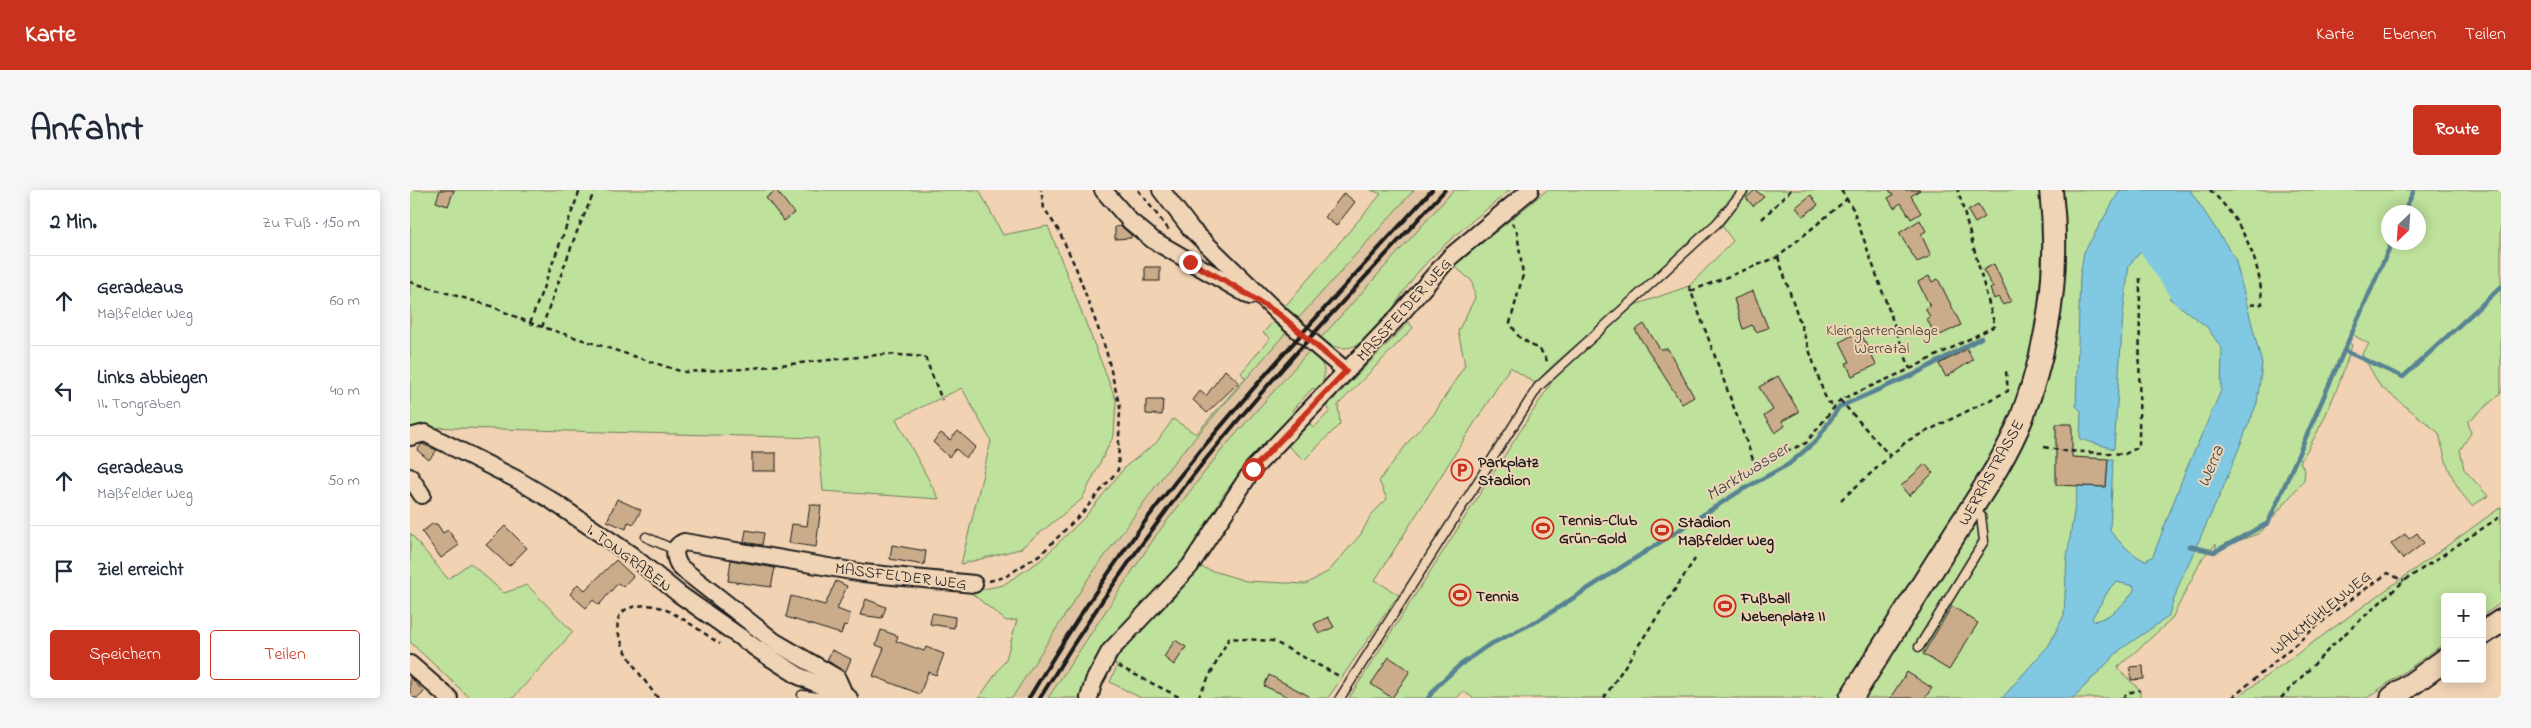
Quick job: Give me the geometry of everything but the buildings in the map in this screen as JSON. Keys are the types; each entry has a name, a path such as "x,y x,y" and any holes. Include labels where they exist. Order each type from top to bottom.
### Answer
{"street":[{"path":"1103,190 1130,221 1153,240 1234,286 1280,315"},
{"path":"1160,190 1191,229 1280,315 1346,371"},
{"name":"MASSFELDER WEG","path":"1089,698 1094,680 1110,652 1190,566 1250,473 1398,317 1450,257 1530,190"},
{"name":"WERRASTRASSE","path":"1851,698 1971,508 2012,438 2021,418 2040,359 2055,261 2051,190"},
{"name":"I. TONGRABEN","path":"410,437 425,433 516,479 622,549 679,594 763,653 799,676 842,697"},
{"path":"410,477 422,495"},
{"name":"MASSFELDER WEG","path":"675,550 678,544 684,542 863,573 974,584"},
{"path":"675,550 674,558 680,567 775,642 837,678 842,697"},
{"path":"2486,631 2501,621"},
{"path":"2392,698 2441,663"},
{"path":"410,664 448,698"}],"lane":[{"path":"1340,698 1538,387 1717,223 1744,190"},
{"path":"1919,646 1984,541 1981,516 1971,508"},
{"path":"646,537 675,550"},
{"path":"802,695 828,698"}],"path":[{"path":"530,323 580,190"},
{"path":"542,327 576,234 595,190"},
{"name":"MASSFELDER WEG","path":"974,584 1005,577 1042,553 1083,512 1118,470 1120,408 1106,350 1076,268 1059,231 1044,208 1041,190"},
{"path":"1762,219 1791,190"},
{"path":"1842,190 1853,209 1910,369"},
{"path":"1689,286 1755,465 1806,443 1834,405 1840,400 1910,369 1995,326 1958,190"},
{"path":"2210,190 2218,198 2249,242 2262,283 2262,304 2247,305"},
{"path":"1691,291 1778,257 1847,199"},
{"path":"1505,210 1518,232 1523,275 1510,323 1519,337 1541,351 1553,372"},
{"path":"1778,257 1824,394 1828,402 1834,405"},
{"path":"2044,447 2064,451 2125,454 2139,447 2140,276"},
{"path":"410,282 491,306 530,323 683,372 742,369 887,354 925,357 942,400"},
{"path":"1841,500 1906,441 2008,391 2006,371"},
{"path":"1840,400 1890,456"},
{"path":"2281,698 2338,640 2404,582 2501,516"},
{"path":"1604,698 1695,559"},
{"name":"WALKMÜHLENWEG","path":"2232,698 2336,610 2388,573 2404,582"},
{"path":"658,698 634,666 618,632 618,620 624,611 635,606 663,609 723,645"},
{"path":"1198,698 1229,638 1272,641 1350,682"},
{"path":"1117,666 1181,698"},
{"path":"2123,698 2126,693 2140,690"}],"shaded area":[{"path":"1414,190 1454,190 1221,451 1157,534 1048,698 1012,698 1088,579 1169,468 1296,321"}],"green space":[{"path":"410,190 979,190 1003,235 1048,226 1116,400 1114,435 1082,499 1020,549 961,564 991,441 962,388 896,419 939,499 823,491 818,438 425,427 410,429"},
{"path":"1371,190 1414,190 1296,321 1286,312 1286,305 1381,194"},
{"path":"1454,190 1510,190 1429,260 1412,280 1377,329 1368,337 1348,348 1338,348 1320,339"},
{"path":"1547,190 1739,190 1719,214 1674,259 1535,383 1510,367 1375,580 1400,596 1394,601 1328,698 1141,698 1110,682 1117,666 1115,663 1124,646 1174,598 1200,567 1246,581 1306,584 1329,571 1361,534 1371,515 1387,499 1379,481 1413,436 1434,414 1465,365 1458,331 1475,298 1472,281 1454,266"},
{"name":"Kleingartenanlage Werratal","path":"1750,190 2501,190 2501,393 2468,422 2471,433 2460,450 2464,469 2488,496 2472,506 2465,498 2450,472 2439,433 2380,386 2362,354 2369,344 2350,333 2347,341 2352,345 2342,375 2323,420 2300,462 2305,471 2304,480 2260,533 2216,549 2216,544 2203,557 2171,620 2117,668 2140,690 2140,698 2073,698 2107,663 2033,698 1473,698 1463,691 1457,698 1349,698 1553,380 1632,306 1689,286 1733,241 1722,226"},
{"path":"1275,319 1288,330 1169,468 1088,579 1012,698 979,698 1006,659 1017,620 1006,621 970,592 1003,585 1041,560 1085,517 1126,466 1156,443 1173,419 1196,434 1245,378 1241,373 1270,338 1263,333"},
{"path":"1409,322 1413,328 1338,405 1340,424 1304,460 1288,446 1309,424 1314,428 1330,411 1327,406"},
{"path":"1310,350 1319,359 1324,369 1323,380 1317,391 1313,388 1292,410 1294,413 1224,494 1190,554 1112,637 1088,676 1081,698 1048,698 1157,534 1221,451"},
{"path":"2501,507 2501,603 2486,613 2486,593 2441,593 2441,646 2367,698 2236,698"},
{"path":"410,533 448,579 470,563 504,593 527,585 573,632 513,698 470,698 410,642"}],"water":[{"name":"Werra","path":"2120,190 2190,190 2235,258 2262,364 2257,403 2223,488 2180,582 2168,617 2121,649 2073,698 2002,698 2049,645 2064,615 2067,557 2078,486 2106,487 2108,459 2113,459 2110,531 2126,548 2145,561 2153,556 2185,472 2221,391 2222,349 2207,327 2169,298 2180,290 2180,286 2148,244 2129,265 2123,314 2114,449 2080,439 2081,411 2076,406 2080,276 2084,252","holes":["2116,582 2134,586 2134,590 2117,610 2106,617 2094,621 2092,618 2110,588"]}],"waterway":[{"path":"2407,205 2414,190"},
{"path":"2135,230 2181,299 2192,301"},
{"path":"2189,546 2214,552 2268,523 2388,250"},
{"path":"2345,351 2403,377 2501,287"},
{"name":"Marktwasser","path":"1428,698 1438,685 1460,665 1487,646 1539,620 1740,491 1789,464 1817,440 1839,407 1915,374 1981,338"}],"railway":[{"path":"1029,698 1068,634 1110,571 1177,479 1286,351 1432,190"},
{"path":"1040,698 1119,576 1206,459 1293,356 1445,190"}],"place":[{"name":"Parkplatz Stadion","path":"1462,470"},
{"name":"Tennis-Club Grün-Gold","path":"1543,528"},
{"name":"Stadion Maßfelder Weg","path":"1662,530"},
{"name":"Tennis","path":"1460,595"},
{"name":"Fußball Nebenplatz II","path":"1725,606"}],"route":[{"path":"1190,262 1234,286 1280,315 1346,371 1253,469"}]}
